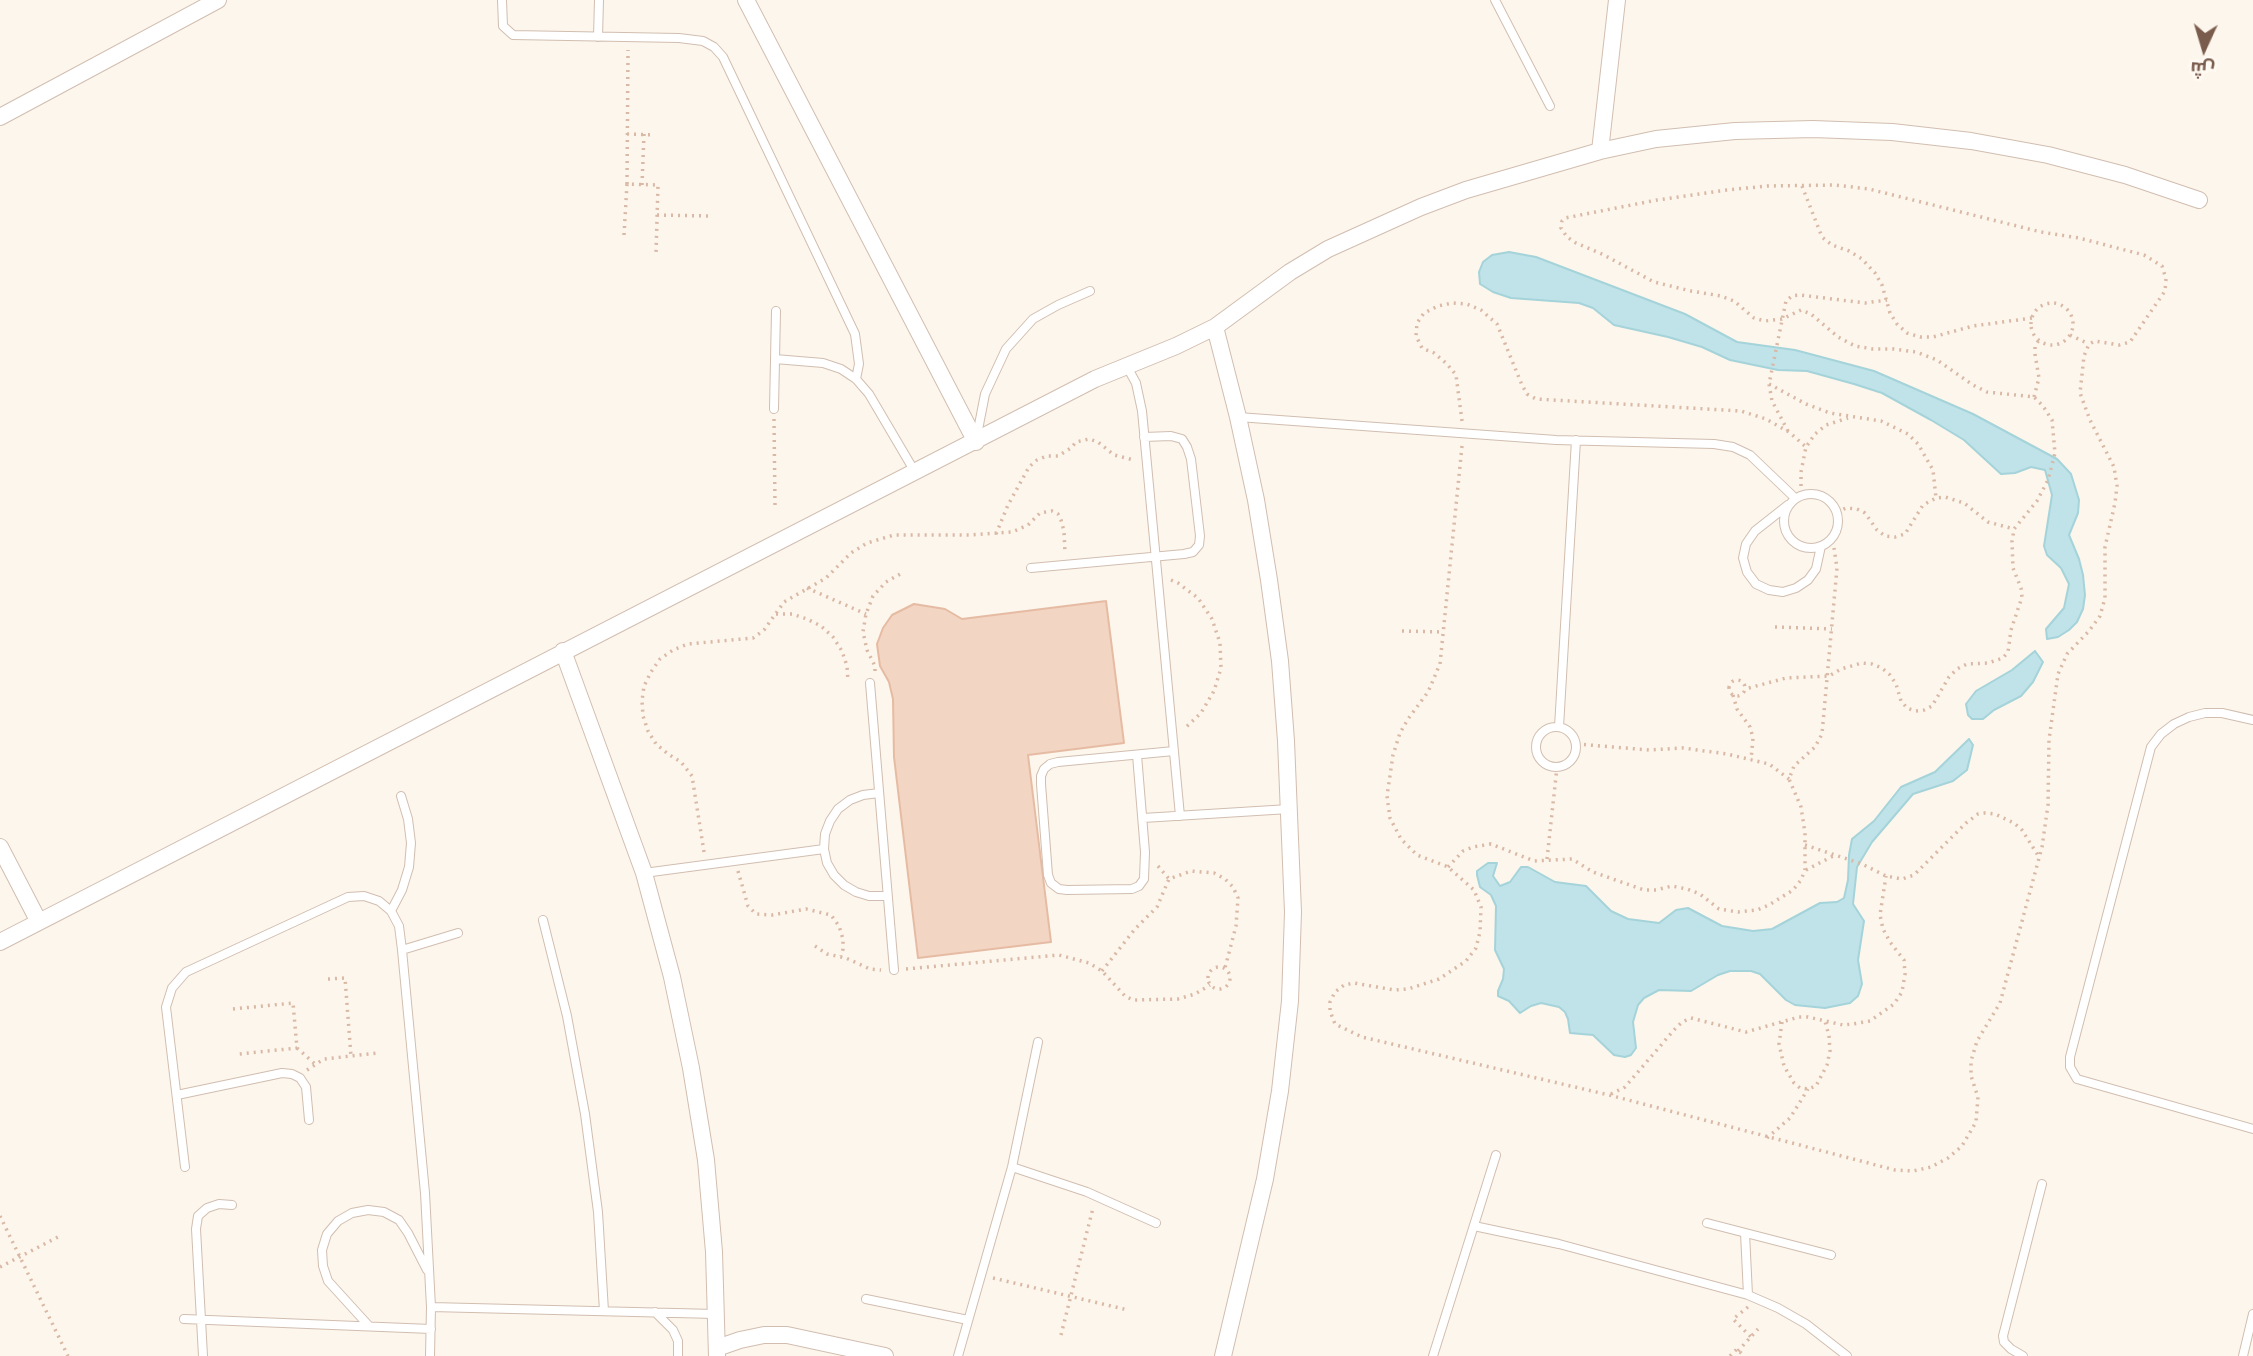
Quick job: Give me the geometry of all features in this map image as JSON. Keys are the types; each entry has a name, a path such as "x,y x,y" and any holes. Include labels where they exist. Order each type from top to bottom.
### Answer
{"street":[{"path":"0,117 196,5 218,0"},
{"path":"746,0 976,442"},
{"path":"1600,151 1617,0"},
{"path":"0,942 1095,379 1215,327 1328,249 1376,226 1466,190 1600,151 1656,139 1735,131 1814,129 1892,132 1971,141 2048,155 2125,175 2199,200"},
{"path":"1215,327 1256,500 1280,661 1293,925 1290,1002 1280,1091 1265,1179 1223,1356"},
{"path":"563,651 644,873 672,977 706,1160 714,1252 717,1352 740,1340 764,1335 787,1335 885,1356"},
{"path":"0,848 38,922"}],"lane":[{"path":"502,0 503,26 513,35 679,38 704,41 714,47 723,57 855,334 859,364 856,379"},
{"path":"598,37 599,0"},
{"path":"1495,0 1550,107"},
{"path":"976,442 985,394 1006,349 1033,319 1090,291"},
{"path":"774,409 776,311"},
{"path":"775,359 823,363 841,369 856,379 869,394 915,472"},
{"path":"1126,365 1140,397 1180,816"},
{"path":"1238,416 1463,433 1576,440 1704,443 1733,447 1750,455 1798,497"},
{"path":"1031,568 1193,552 1199,545 1200,536 1191,458 1187,447 1182,439 1171,436 1144,437"},
{"path":"1559,727 1576,440"},
{"path":"1788,505 1784,527 1790,538 1799,545 1810,548 1821,546 1831,539 1836,531 1837,512 1831,502 1822,496 1811,494 1798,497 1755,531 1746,544 1743,558 1751,578 1756,584 1769,590 1783,592 1796,588 1808,580 1816,569 1821,546"},
{"path":"870,683 894,970"},
{"path":"2253,719 2222,713 2189,717 2167,729 2151,747 2070,1057 2073,1074 2077,1079 2253,1129"},
{"path":"1552,727 1571,732 1577,744 1574,757 1564,766 1557,767 1540,758 1536,746 1541,734 1552,727"},
{"path":"1137,755 1143,818 1144,879 1139,886 1124,890 1067,890 1051,883 1048,875 1041,784 1044,769 1058,762 1174,751"},
{"path":"879,793 856,797 838,809 825,834 824,849 827,863 844,885 869,896 887,896"},
{"path":"391,911 402,890 409,866 411,843 401,796"},
{"path":"1143,818 1289,809"},
{"path":"644,873 824,849"},
{"path":"185,1167 166,1007 172,988 186,972 348,897 364,896 379,901 391,911 399,926 402,950 420,1137 431,1307 430,1356"},
{"path":"543,920 567,1016 585,1114 597,1212 604,1311"},
{"path":"402,950 458,933"},
{"path":"958,1356 1012,1167 1038,1042"},
{"path":"177,1095 292,1073 300,1078 306,1087 309,1120"},
{"path":"1433,1356 1496,1155"},
{"path":"1012,1167 1096,1196 1156,1223"},
{"path":"2023,1356 2004,1342 2003,1336 2042,1184"},
{"path":"203,1356 196,1229 198,1216 207,1208 219,1204 232,1205"},
{"path":"369,1326 328,1281 323,1266 322,1250 327,1234 338,1221 352,1213 368,1210 384,1212 399,1220 429,1274"},
{"path":"1707,1223 1831,1255"},
{"path":"1474,1226 1559,1244 1748,1295 1806,1324 1847,1356"},
{"path":"1745,1233 1748,1295"},
{"path":"866,1299 968,1320"},
{"path":"431,1307 716,1314"},
{"path":"655,1312 673,1330 678,1341 678,1356"},
{"path":"2244,1356 2253,1314"},
{"path":"184,1319 431,1329"}],"path":[{"path":"624,235 628,37"},
{"path":"627,134 654,135"},
{"path":"642,185 644,134"},
{"path":"627,184 658,185 656,253"},
{"path":"1733,695 1741,695 1745,689 1786,678 1829,676 1862,663 1882,668 1891,675 1901,701 1907,708 1924,710 1932,706 1949,677 1957,669 1967,664 1988,663 2003,658 2008,652 2011,630 2022,597 2013,568 2014,529 2038,501 2048,480 2055,453 2052,419 2034,397 1987,392 1937,360 1916,352 1854,346 1838,337 1811,314 1801,310 1782,319 1765,321 1754,318 1734,301 1721,296 1654,282 1567,237 1562,228 1565,218 1657,200 1767,186 1835,185 1869,189 2144,255 2162,266 2166,279 2165,291 2130,342 2119,345 2095,341 2089,344 2084,356 2080,393 2090,420 2114,467 2117,486 2105,547 2105,598 2100,615 2067,654 2058,674 2049,740 2046,826 2040,859 2000,1003 1977,1041 1971,1061 1971,1076 1978,1097 1978,1108 1976,1122 1962,1146 1931,1167 1913,1171 1895,1170 1609,1095 1362,1037 1335,1024 1329,1011 1330,1002 1335,992 1344,985 1354,983 1394,990 1408,989 1439,979 1460,966 1476,948 1482,916 1479,898 1474,890 1448,867 1418,855 1401,839 1390,818 1387,796 1393,755 1408,719 1435,678 1440,664 1463,433 1456,375 1447,363 1422,348 1416,336 1417,323 1424,313 1452,303 1467,304 1481,310 1497,324 1522,385 1527,394 1536,399 1741,411 1766,419 1789,432 1806,447"},
{"path":"1801,186 1822,237 1832,245 1849,251 1875,273 1890,313 1907,333 1933,337 1973,326 2032,318"},
{"path":"657,215 708,216"},
{"path":"1789,432 1772,401 1769,381 1786,301 1792,296 1865,303 1887,300"},
{"path":"2049,302 2061,304 2070,312 2074,323 2070,335 2061,343 2049,345 2039,340 2032,330 2032,318 2038,308 2049,302"},
{"path":"2070,335 2089,344"},
{"path":"2034,397 2039,379 2035,346 2039,340"},
{"path":"1769,381 1806,404 1830,413 1881,421 1895,426 1918,444 1933,470 1936,498"},
{"path":"774,409 775,505"},
{"path":"1798,497 1806,447 1815,434 1840,419 1855,417"},
{"path":"996,534 1008,505 1037,460 1058,456 1072,448 1076,442 1089,439 1098,442 1114,455 1146,463"},
{"path":"1837,512 1846,508 1857,509 1866,513 1877,530 1885,536 1895,537 1905,534 1923,505 1936,498 1945,497 1955,499 1988,522 2014,529"},
{"path":"706,865 692,776 681,762 656,744 643,716 644,686 660,659 673,650 703,641 719,643 753,638 764,630 784,602 826,578 851,553 894,535 1013,532 1028,525 1040,513 1052,511 1058,514 1064,531 1063,565"},
{"path":"1789,779 1794,766 1815,747 1822,734 1837,568 1831,539"},
{"path":"870,683 876,666 867,650 863,632 866,614 873,596 886,582 902,573"},
{"path":"1157,574 1178,583 1198,598 1212,619 1220,643 1221,668 1214,691 1200,713 1173,741"},
{"path":"807,587 866,614"},
{"path":"776,614 792,614 807,619 821,626 833,637 842,650 848,681"},
{"path":"1775,627 1832,629"},
{"path":"1402,631 1443,632"},
{"path":"1745,689 1742,682 1733,681 1729,688 1737,709 1750,727 1754,738 1751,760"},
{"path":"1448,867 1462,851 1484,844 1498,846 1534,862 1572,859 1593,872 1644,890 1672,886 1687,889 1700,894 1719,909 1738,912 1758,910 1779,900 1801,880 1805,870 1802,812 1789,779 1769,764 1684,748 1648,750 1577,744"},
{"path":"1547,859 1557,767"},
{"path":"1805,845 1862,864 1886,876 1902,879 1914,875 1966,823 1978,814 1985,813 1995,814 2014,823 2022,830 2040,859"},
{"path":"1805,870 1837,856"},
{"path":"736,861 751,911 762,915 806,909 831,915 839,926 843,939 844,949 841,956"},
{"path":"1102,971 1135,929 1157,907 1169,878 1191,871 1214,873 1233,887 1238,898 1236,926 1225,968"},
{"path":"1609,1095 1625,1087 1636,1077 1682,1022 1691,1018 1746,1032 1808,1017 1843,1025 1870,1021 1894,1004 1902,992 1905,974 1904,960 1889,942 1880,915 1886,876"},
{"path":"815,946 827,954 841,956 870,969 894,970 1059,955 1089,963 1102,971 1125,996 1142,1002 1178,999 1195,994 1210,985"},
{"path":"1225,968 1231,976 1230,985 1217,990 1210,985 1208,976 1213,969 1225,968"},
{"path":"328,979 345,978 351,1056"},
{"path":"233,1009 293,1003 297,1048 315,1064"},
{"path":"1782,1022 1779,1044 1784,1066 1794,1083 1800,1088 1808,1089 1816,1086 1828,1065 1829,1035 1825,1021"},
{"path":"239,1054 297,1048"},
{"path":"300,1078 324,1059 378,1053"},
{"path":"1767,1138 1795,1112 1808,1089"},
{"path":"1061,1335 1096,1196"},
{"path":"0,1216 68,1356"},
{"path":"0,1267 58,1237"},
{"path":"981,1275 1128,1310"},
{"path":"1751,1337 1733,1319 1757,1299"},
{"path":"1730,1356 1758,1329"},
{"path":"1738,1351 1744,1356"}],"water":[{"path":"1509,252 1536,257 1685,314 1737,342 1795,350 1874,371 1973,414 2057,459 2071,474 2079,500 2078,513 2069,535 2079,559 2085,595 2077,622 2058,637 2047,639 2046,629 2064,608 2069,584 2061,568 2047,555 2044,546 2052,495 2045,470 2031,467 2015,473 2001,474 1964,440 1882,393 1807,371 1778,370 1730,360 1702,347 1614,325 1593,308 1579,303 1511,298 1480,284 1479,272 1483,262 1492,255"},
{"path":"2035,651 2043,662 2033,682 2021,696 1983,719 1972,719 1968,715 1966,704 1976,691 2012,670"},
{"path":"1969,739 1973,745 1967,770 1953,781 1913,794 1872,842 1857,867 1853,904 1864,921 1858,960 1862,984 1858,996 1850,1003 1825,1008 1795,1005 1786,1000 1760,974 1730,971 1691,991 1659,990 1644,998 1638,1005 1633,1022 1636,1048 1631,1055 1625,1057 1614,1055 1593,1035 1570,1033 1568,1019 1559,1007 1541,1003 1520,1013 1509,1001 1498,996 1504,969 1495,950 1496,906 1491,895 1480,887 1477,875 1477,871 1488,863 1497,863 1493,876 1500,886 1510,882 1521,867 1528,867 1555,882 1586,886 1611,911 1628,919 1659,923 1676,910 1688,908 1722,926 1753,931 1772,929 1820,903 1837,902 1844,898 1852,839 1874,821 1901,787 1935,772"}],"building":[{"path":"1106,601 1124,743 1028,755 1051,942 918,958 894,757 893,699 889,682 880,666 877,644 883,628 892,615 914,604 945,609 962,619"}]}
